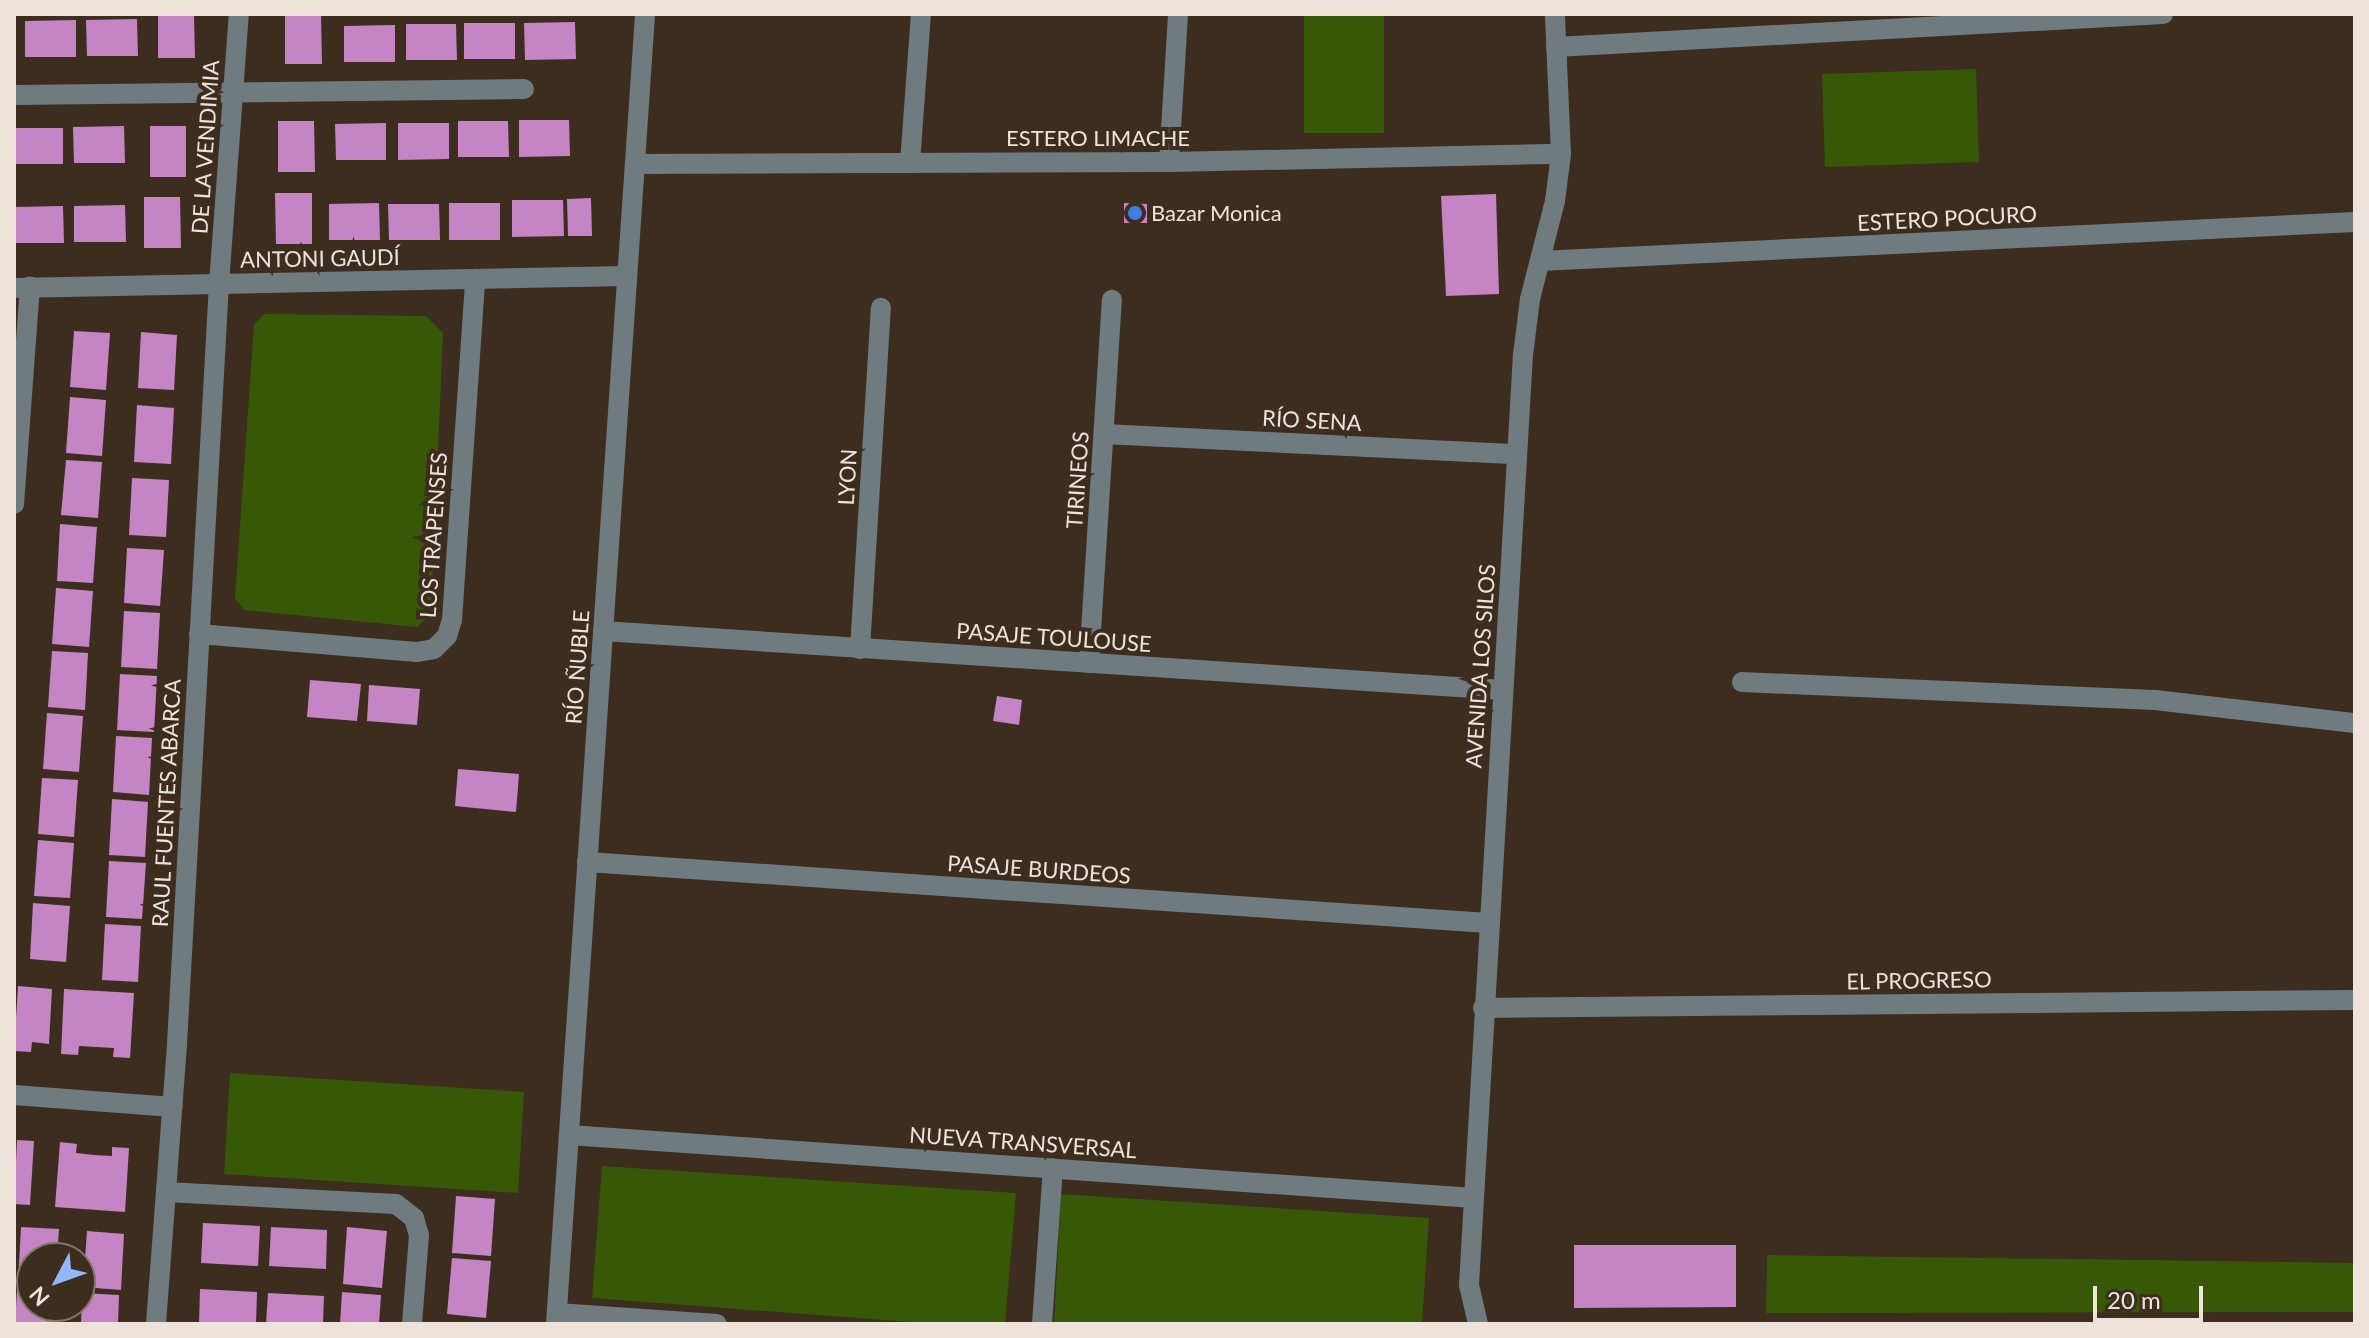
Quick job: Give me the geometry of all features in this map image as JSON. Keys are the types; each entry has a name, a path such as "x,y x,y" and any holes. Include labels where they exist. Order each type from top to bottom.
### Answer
{"street":[{"name":"DE LA VENDIMIA","path":"219,284 239,14"},
{"name":"RÍO ÑUBLE","path":"556,1318 645,14"},
{"path":"910,163 921,14"},
{"path":"1169,162 1178,14"},
{"name":"AVENIDA LOS SILOS","path":"1478,1324 1469,1285 1488,923 1526,327 1555,201 1561,154 1555,14"},
{"path":"1556,47 2163,14"},
{"path":"14,95 524,89"},
{"name":"ESTERO LIMACHE","path":"635,164 1169,162 1561,154"},
{"name":"ESTERO POCURO","path":"1540,261 2355,222"},
{"name":"ANTONI GAUDÍ","path":"22,288 627,276"},
{"name":"LOS TRAPENSES","path":"199,634 417,652 434,649 447,636 452,620 475,279"},
{"name":"RAUL FUENTES ABARCA","path":"156,1324 173,1107 219,284"},
{"path":"14,504 22,288"},
{"name":"TIRINEOS","path":"1089,663 1112,300"},
{"name":"LYON","path":"860,649 881,308"},
{"name":"RÍO SENA","path":"1104,434 1517,454"},
{"name":"PASAJE TOULOUSE","path":"603,631 1503,690"},
{"path":"1742,682 2155,700 2355,723"},
{"name":"PASAJE BURDEOS","path":"587,862 1488,923"},
{"name":"EL PROGRESO","path":"1483,1008 2355,1000"},
{"path":"14,1095 173,1107"},
{"name":"NUEVA TRANSVERSAL","path":"569,1135 1474,1198"},
{"path":"1042,1324 1053,1168"},
{"path":"166,1192 396,1204 414,1218 419,1235 412,1324"},
{"path":"556,1318 717,1324"}],"green space":[{"path":"1304,14 1384,14 1384,133 1304,133"},
{"path":"1976,69 1979,162 1825,167 1822,74"},
{"path":"264,314 426,316 443,333 431,615 417,627 244,610 235,598 254,325"},
{"path":"230,1073 524,1092 518,1193 224,1174"},
{"path":"602,1166 1016,1193 1005,1324 938,1324 592,1298"},
{"path":"1061,1194 1429,1218 1422,1324 1054,1324"},
{"path":"1767,1255 2355,1263 2355,1312 1766,1313"}],"building":[{"path":"158,14 194,14 195,58 158,58"},
{"path":"285,14 321,14 322,64 285,64"},
{"path":"137,19 138,56 87,56 86,20"},
{"path":"76,20 76,57 25,57 25,21"},
{"path":"575,22 576,59 525,60 524,23"},
{"path":"464,23 515,23 515,59 464,59"},
{"path":"406,24 456,24 457,60 406,60"},
{"path":"395,25 395,62 344,62 344,26"},
{"path":"519,120 569,120 570,156 519,157"},
{"path":"278,121 314,121 315,172 278,172"},
{"path":"458,121 508,121 509,157 458,157"},
{"path":"386,123 386,160 336,160 335,124"},
{"path":"398,123 449,123 449,159 398,160"},
{"path":"124,126 125,163 74,163 73,127"},
{"path":"150,126 186,126 186,177 150,177"},
{"path":"14,128 63,128 63,164 14,164"},
{"path":"275,193 312,193 312,244 276,244"},
{"path":"1496,194 1499,294 1446,296 1441,196"},
{"path":"144,197 180,197 181,248 144,248"},
{"path":"591,198 592,236 568,236 567,199"},
{"path":"512,200 563,200 564,236 512,237"},
{"path":"379,203 380,240 329,240 329,204"},
{"path":"449,203 500,203 500,240 449,240"},
{"name":"Bazar Monica","path":"1124,203 1147,204 1147,223 1124,223"},
{"path":"388,204 439,204 440,240 389,240"},
{"path":"125,205 126,242 74,242 74,206"},
{"path":"63,206 64,243 14,243 14,207"},
{"path":"74,331 110,333 106,390 70,387"},
{"path":"141,332 177,335 174,390 138,388"},
{"path":"70,397 106,400 102,456 66,453"},
{"path":"137,405 174,408 171,464 134,462"},
{"path":"66,460 102,462 98,518 61,515"},
{"path":"132,478 169,480 166,537 129,535"},
{"path":"60,524 97,527 93,583 57,581"},
{"path":"127,548 164,550 160,606 124,603"},
{"path":"56,588 93,591 89,647 52,644"},
{"path":"124,611 160,613 157,669 121,667"},
{"path":"52,651 88,653 85,710 48,707"},
{"path":"120,674 157,676 154,732 117,730"},
{"path":"310,680 361,684 357,721 307,717"},
{"path":"369,685 420,689 417,725 367,721"},
{"path":"997,696 1022,700 1019,725 993,721"},
{"path":"47,713 83,716 79,772 43,769"},
{"path":"116,736 152,738 149,795 113,792"},
{"path":"458,769 519,774 516,812 455,806"},
{"path":"42,778 78,780 74,837 38,834"},
{"path":"112,799 148,802 145,857 109,855"},
{"path":"38,840 74,843 70,898 34,896"},
{"path":"109,861 146,863 142,919 106,917"},
{"path":"33,903 70,906 66,962 30,959"},
{"path":"105,924 141,926 138,982 102,980"},
{"path":"18,986 52,989 49,1044 32,1042 31,1052 14,1051"},
{"path":"64,989 134,993 130,1058 113,1057 114,1048 79,1046 78,1055 61,1054"},
{"path":"17,1140 34,1141 30,1205 14,1204"},
{"path":"60,1142 77,1144 76,1153 94,1155 112,1156 112,1147 129,1148 125,1212 55,1207"},
{"path":"456,1196 495,1199 491,1256 452,1253"},
{"path":"203,1223 260,1226 258,1266 201,1263"},
{"path":"21,1227 59,1229 58,1242 20,1242"},
{"path":"271,1227 327,1230 326,1269 269,1266"},
{"path":"347,1227 387,1231 382,1288 343,1284"},
{"path":"87,1231 124,1234 121,1290 96,1288 96,1242 86,1242"},
{"path":"1574,1245 1736,1245 1736,1307 1574,1308"},
{"path":"452,1258 491,1261 486,1318 447,1314"},
{"path":"200,1289 257,1292 256,1324 199,1324"},
{"path":"342,1292 381,1295 379,1324 340,1324"},
{"path":"268,1293 324,1296 323,1324 266,1324"},
{"path":"96,1294 119,1295 118,1324 81,1324 96,1322"},
{"path":"16,1306 16,1322 52,1322 52,1324 15,1324"}],"place":[{"name":"Bazar Monica","path":"1135,213"}]}
